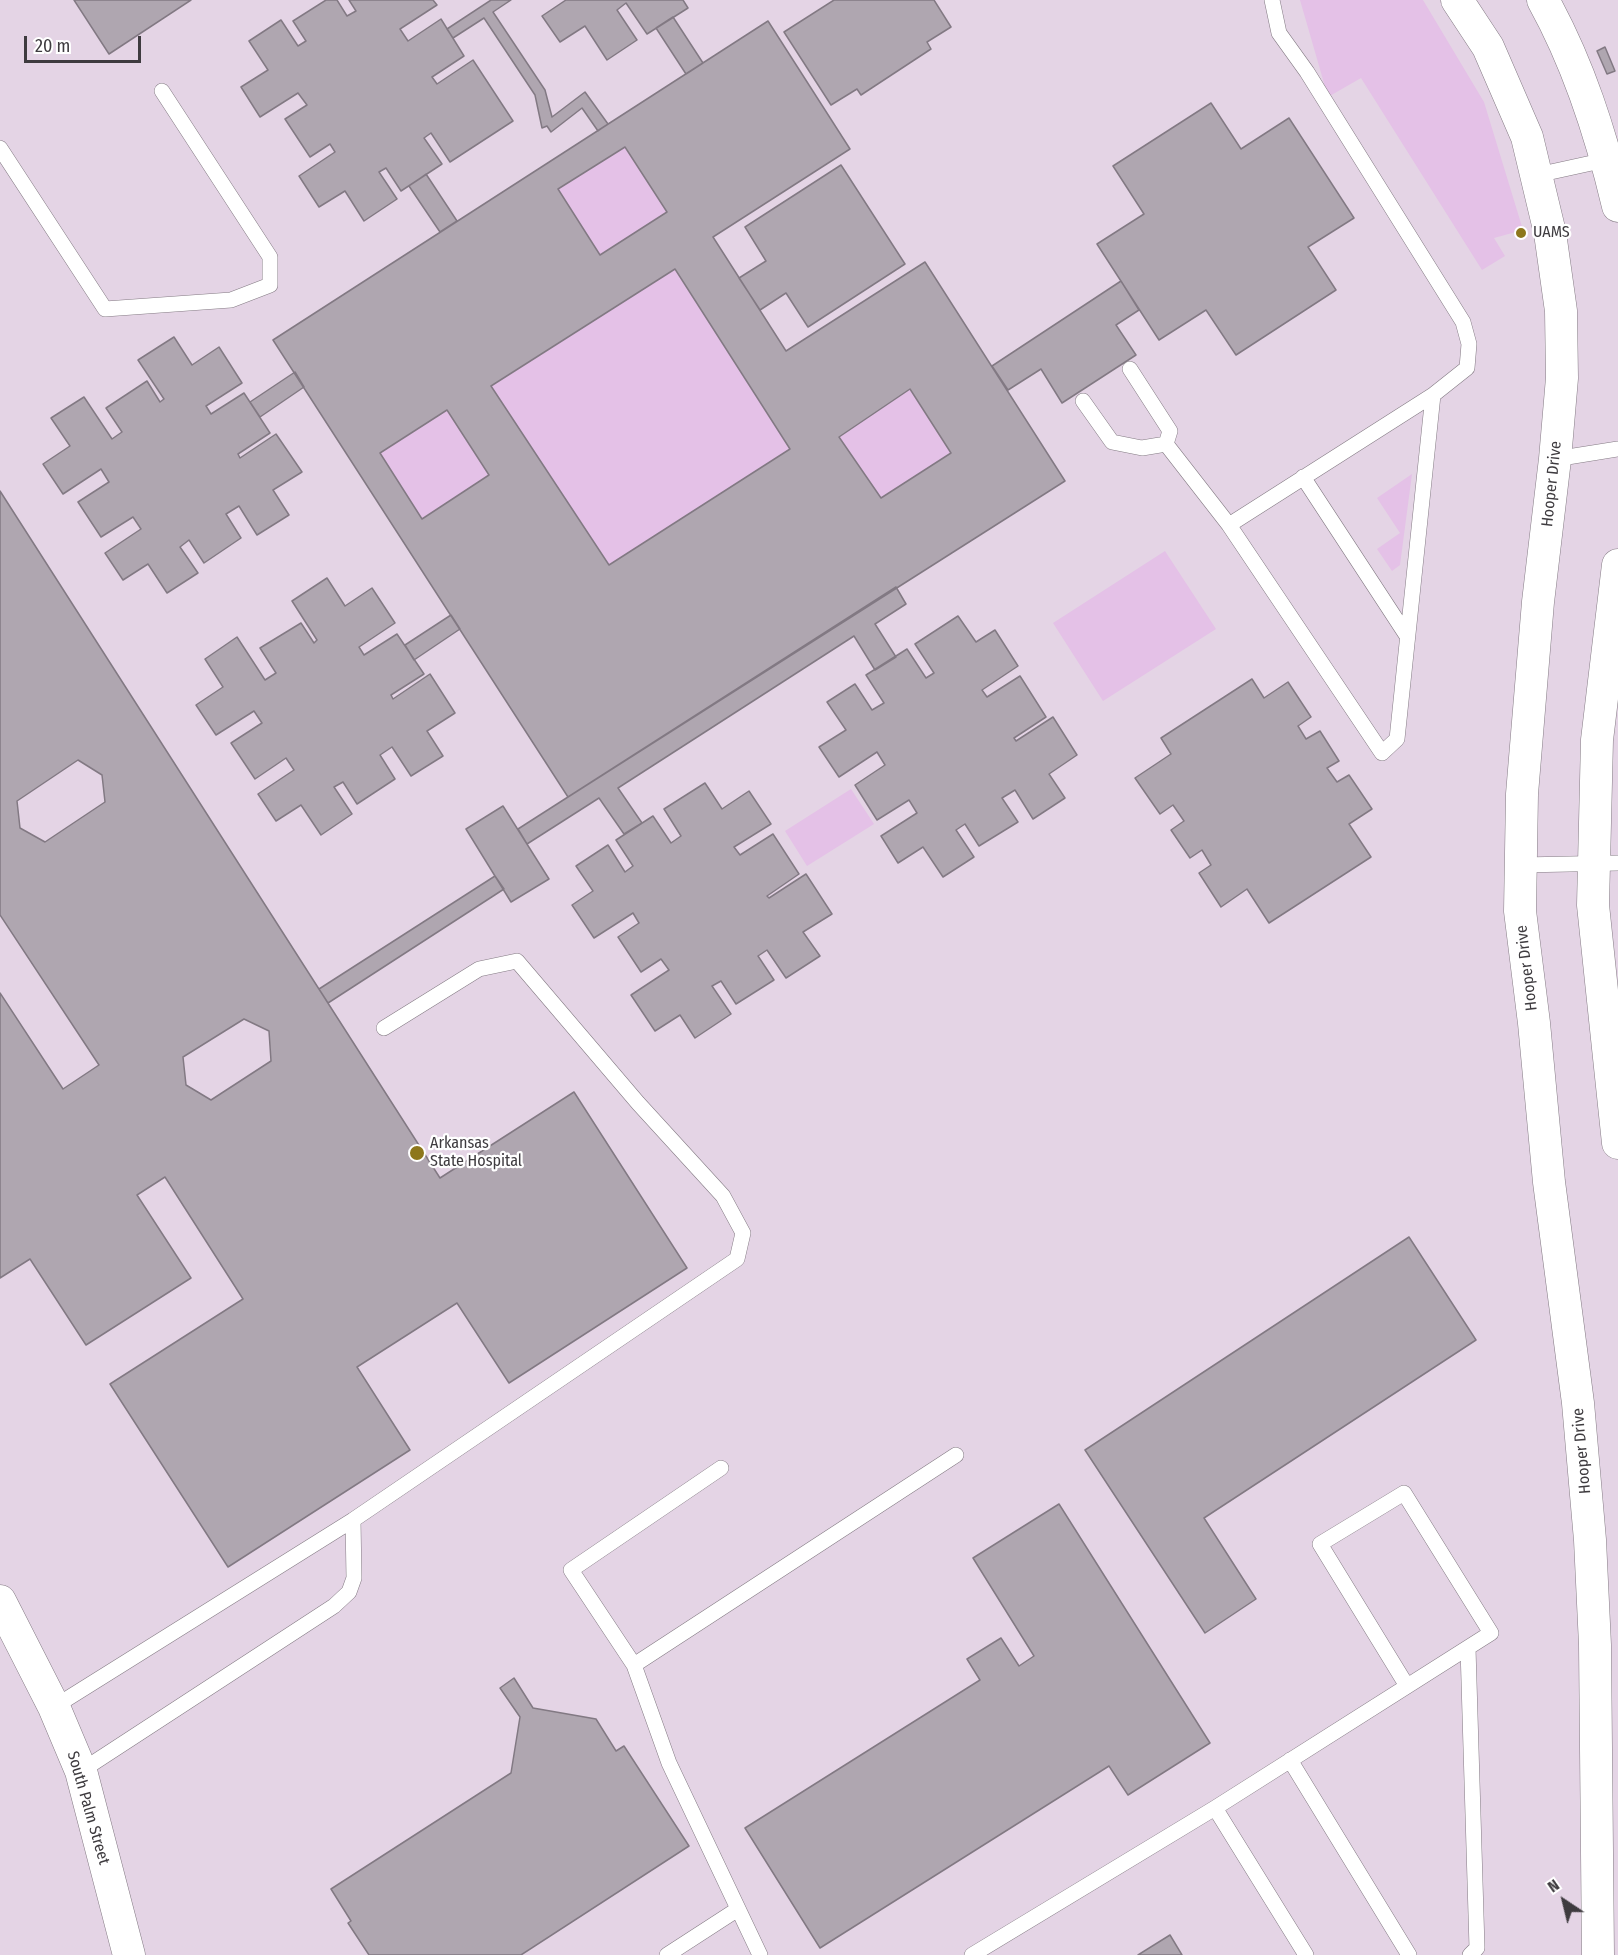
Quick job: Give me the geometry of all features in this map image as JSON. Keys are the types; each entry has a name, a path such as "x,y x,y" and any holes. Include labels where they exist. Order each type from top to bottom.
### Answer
{"street":[{"name":"Hooper Drive","path":"1457,0 1488,47 1527,138 1550,233 1561,311 1562,378 1538,602 1523,782 1520,911 1534,1023 1549,1182 1578,1403 1590,1540 1607,1645 1598,1955"},
{"path":"1544,0 1576,68 1596,123 1613,158 1618,206"},
{"path":"1618,566 1597,740 1606,863 1593,905 1618,1143"},
{"name":"South Palm Street","path":"0,1601 54,1707 81,1771 129,1955"}],"lane":[{"path":"1229,525 1433,395 1467,368 1469,344 1463,322 1307,72 1279,33 1272,0"},
{"path":"0,148 105,309 231,300 270,285 270,257 162,92"},
{"path":"1537,175 1613,158"},
{"path":"1130,369 1170,431 1166,444"},
{"path":"1166,444 1229,525 1382,753 1397,739 1433,395"},
{"path":"1083,401 1112,442 1142,448 1166,444"},
{"path":"1555,459 1618,449"},
{"path":"1303,477 1407,636"},
{"path":"1522,865 1606,863"},
{"path":"54,1707 353,1520 737,1259 743,1233 723,1196 638,1103 517,961 479,969 384,1028"},
{"path":"634,1665 956,1455"},
{"path":"721,1468 571,1570 634,1665 669,1764 760,1955"},
{"path":"972,1955 1215,1808 1491,1633 1404,1493 1320,1544 1407,1686"},
{"path":"81,1771 334,1606 349,1592 354,1578 353,1520"},
{"path":"1468,1647 1477,1948 1470,1955"},
{"path":"1290,1760 1410,1955"},
{"path":"1215,1808 1306,1955"},
{"path":"667,1955 738,1909"}],"shaded area":[{"path":"0,0 1618,0 1618,1955 0,1955"},
{"path":"1300,0 1423,0 1484,102 1523,230 1494,238 1505,256 1482,270 1361,78 1328,97"},
{"path":"625,147 667,212 600,255 558,189"},
{"path":"675,269 790,449 609,565 491,386"},
{"path":"910,389 951,453 881,498 839,437"},
{"path":"447,410 489,475 422,519 380,453"},
{"path":"1412,474 1400,565 1392,571 1377,549 1400,533 1377,498"},
{"path":"1165,551 1216,629 1103,701 1053,623"},
{"path":"851,789 874,824 807,866 785,831"}],"building":[{"path":"74,0 191,0 109,54"},
{"path":"326,0 337,0 347,16 356,11 349,0 433,0 437,5 400,29 408,41 441,19 464,56 432,77 437,84 473,60 513,121 450,162 431,133 424,138 442,164 401,191 386,168 379,172 397,199 364,221 345,191 319,207 299,176 335,152 330,144 310,157 285,119 307,105 298,93 260,117 241,87 268,70 249,41 281,20 298,46 306,41 293,21"},
{"path":"491,0 511,0 493,12 545,90 552,117 585,92 608,124 598,131 582,108 551,132 547,126 542,128 535,95 484,18 453,38 447,29"},
{"path":"566,0 683,0 688,8 647,34 626,3 617,10 637,40 607,60 585,26 560,42 542,16"},
{"path":"834,0 934,0 951,27 927,42 931,49 861,95 857,89 831,105 784,32"},
{"path":"673,17 703,63 686,74 656,28"},
{"path":"768,21 850,149 713,237 786,351 925,262 1065,481 568,797 273,340","holes":["625,147 667,212 600,255 558,189","675,269 790,449 609,565 491,386","910,389 951,453 881,498 839,437","447,410 489,475 422,519 380,453"]},
{"path":"1605,47 1615,71 1607,74 1597,51"},
{"path":"1211,103 1241,149 1289,118 1354,218 1308,247 1336,290 1236,355 1206,310 1159,340 1097,244 1144,214 1113,166"},
{"path":"841,165 905,264 808,327 786,293 760,310 739,278 766,261 745,227"},
{"path":"426,174 457,221 440,232 409,186"},
{"path":"1121,281 1139,310 1116,325 1136,355 1062,403 1041,369 1008,390 992,366"},
{"path":"174,337 192,365 219,347 242,383 206,406 211,414 244,393 270,433 238,454 240,458 276,434 302,472 273,490 289,515 257,535 239,506 226,514 241,538 204,563 189,540 180,547 198,573 167,593 148,564 123,580 105,553 141,529 133,517 101,537 78,502 109,482 101,469 63,494 43,464 70,446 51,418 84,397 112,439 122,432 106,408 147,381 160,402 164,399 138,360"},
{"path":"295,372 304,387 260,417 250,402"},
{"name":"Arkansas State Hospital","path":"0,491 440,1178 574,1092 687,1268 509,1383 457,1303 357,1367 410,1450 228,1567 110,1384 243,1299 165,1177 137,1195 191,1278 86,1345 30,1259 0,1278 0,993 63,1089 99,1065 0,915","holes":["78,760 102,775 105,802 45,842 20,828 17,801","244,1019 269,1031 271,1061 211,1100 186,1085 183,1057"]},
{"path":"327,578 345,606 372,588 395,623 359,647 364,655 397,634 424,674 391,695 393,699 430,674 455,713 427,731 443,756 411,776 392,747 380,755 395,779 357,804 343,782 334,787 352,814 321,835 301,805 276,821 258,794 294,770 286,758 255,779 231,743 262,723 254,711 216,735 196,705 223,687 205,659 237,637 265,680 276,673 260,648 301,623 314,643 317,640 292,601"},
{"path":"896,587 906,604 875,624 896,657 875,670 854,636 618,788 642,823 624,834 599,798 527,844 518,829"},
{"path":"451,615 460,629 414,660 405,645"},
{"path":"958,616 976,642 995,630 1018,666 982,690 987,697 1020,676 1046,717 1014,738 1016,741 1053,717 1077,755 1049,774 1065,798 1033,819 1015,790 1002,798 1018,822 979,846 965,824 956,830 974,857 943,877 923,847 898,863 881,836 917,813 909,800 877,820 855,785 885,765 877,752 839,777 819,747 846,730 827,702 855,684 872,710 884,703 866,675 907,649 926,678 934,673 915,644"},
{"path":"1252,679 1264,698 1288,682 1311,717 1298,726 1306,739 1320,731 1339,761 1327,768 1337,782 1349,775 1372,809 1349,824 1371,857 1269,923 1247,889 1221,907 1199,873 1211,865 1202,850 1190,858 1171,830 1184,821 1173,805 1160,814 1135,778 1171,754 1161,738"},
{"path":"705,783 722,809 749,791 771,824 734,847 740,855 773,834 799,874 767,896 769,898 806,874 832,914 803,932 820,956 786,978 767,950 758,956 774,980 736,1004 721,981 712,986 731,1014 695,1038 680,1015 655,1031 631,995 669,970 661,959 641,972 618,937 639,923 633,913 594,938 572,905 593,891 576,866 608,845 625,872 633,866 616,840 653,816 671,843 681,836 664,809"},
{"path":"503,806 549,879 511,902 466,829"},
{"path":"495,876 504,889 328,1003 319,989"},
{"path":"1409,1237 1476,1340 1204,1518 1256,1599 1205,1633 1085,1450"},
{"path":"1059,1504 1210,1743 1128,1795 1109,1766 820,1948 745,1828 980,1680 967,1659 1001,1638 1019,1666 1034,1656 973,1558"},
{"path":"514,1678 533,1708 596,1719 616,1751 624,1746 689,1846 521,1955 369,1955 348,1923 351,1921 331,1889 511,1773 520,1717 500,1688"},
{"path":"1170,1935 1182,1955 1138,1955"}],"place":[{"name":"UAMS","path":"1521,233"},
{"name":"Arkansas State Hospital","path":"417,1153"}]}
